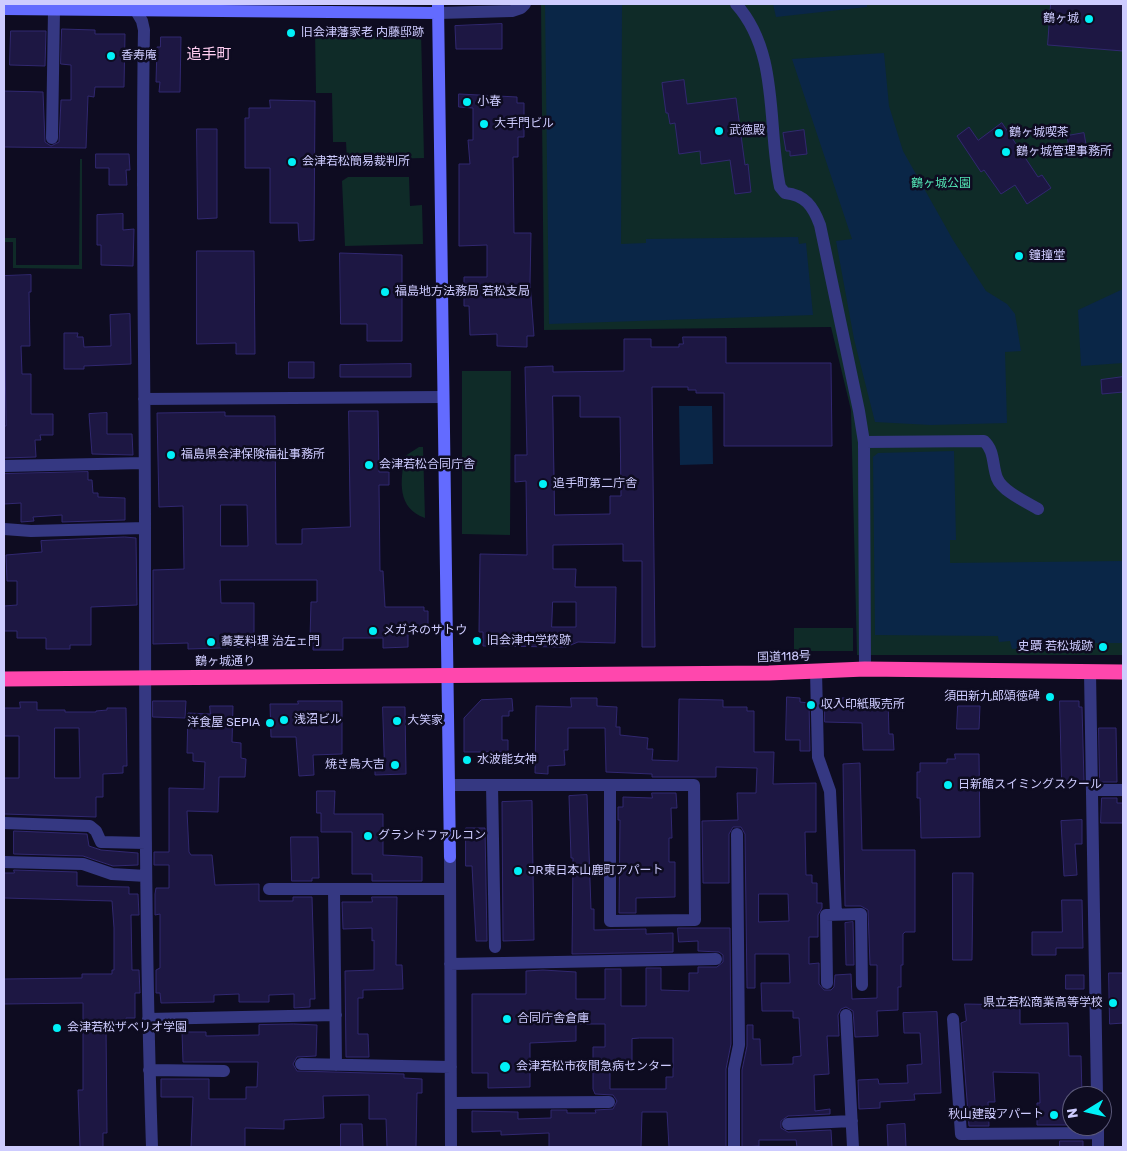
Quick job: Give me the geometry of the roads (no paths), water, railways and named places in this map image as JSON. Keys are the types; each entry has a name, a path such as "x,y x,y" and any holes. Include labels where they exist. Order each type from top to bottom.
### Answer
{"highway":[{"name":"国道118号","path":"446,676 816,672 865,669 1123,672"},
{"name":"鶴ヶ城通り","path":"4,679 446,676"}],"street":[{"path":"4,9 54,10 134,7 516,10 525,4"},
{"path":"736,4 744,13 759,38 770,97 780,186 785,193 798,194 813,209 820,225 859,410 864,442 865,669"},
{"path":"134,7 144,30 142,155 145,528 144,678 148,1020 152,1147"},
{"path":"438,8 442,397 448,647 446,676 450,857 451,1147"},
{"path":"52,138 54,10"},
{"path":"144,399 442,397"},
{"path":"864,442 984,441 990,447 997,480 1038,510"},
{"path":"4,466 144,463"},
{"path":"4,529 31,531 145,528"},
{"path":"816,672 818,758 830,791 836,914"},
{"path":"1090,672 1097,1086"},
{"path":"448,785 610,785 694,786 695,920 610,921 610,785"},
{"path":"492,785 495,946"},
{"path":"1092,790 1123,790"},
{"path":"4,824 90,826 94,828 101,842 146,843"},
{"path":"734,1147 734,1069 739,1045 737,834"},
{"path":"4,862 83,864 112,874 146,876"},
{"path":"269,889 450,889"},
{"path":"334,889 336,1065"},
{"path":"827,983 826,914 862,914 862,985"},
{"path":"450,964 716,959"},
{"path":"148,1020 336,1015"},
{"path":"846,1015 853,1147"},
{"path":"953,1019 961,1134 1062,1130"},
{"path":"301,1064 451,1067"},
{"path":"149,1070 224,1071"},
{"path":"451,1103 609,1102"},
{"path":"788,1124 852,1122"}],"water":[{"path":"545,4 622,4 621,244 646,243 646,239 798,237 799,244 806,243 813,315 549,324"},
{"path":"773,4 867,4 867,7 776,17"},
{"path":"884,53 889,106 903,151 953,240 986,291 1007,304 1015,314 1021,351 1005,352 1007,423 931,425 875,422 854,339 836,241 852,239 792,59"},
{"path":"1123,289 1123,363 1081,366 1078,310"},
{"path":"679,406 712,406 713,464 680,465"},
{"path":"954,451 956,540 950,540 950,563 1123,561 1123,643 1084,643 1012,649 1010,641 999,642 998,636 875,635 873,457 878,453"}],"place":[{"name":"鶴ヶ城","path":"1089,19"},
{"name":"旧会津藩家老 内藤邸跡","path":"291,33"},
{"name":"香寿庵","path":"111,56"},
{"name":"小春","path":"467,102"},
{"name":"大手門ビル","path":"484,124"},
{"name":"武徳殿","path":"719,131"},
{"name":"鶴ヶ城喫茶","path":"999,133"},
{"name":"鶴ヶ城管理事務所","path":"1006,152"},
{"name":"会津若松簡易裁判所","path":"292,162"},
{"name":"鐘撞堂","path":"1019,256"},
{"name":"福島地方法務局 若松支局","path":"385,292"},
{"name":"福島県会津保険福祉事務所","path":"171,455"},
{"name":"会津若松合同庁舎","path":"369,465"},
{"name":"追手町第二庁舎","path":"543,484"},
{"name":"メガネのサトウ","path":"373,631"},
{"name":"旧会津中学校跡","path":"477,641"},
{"name":"蕎麦料理 治左ェ門","path":"211,642"},
{"name":"史蹟 若松城跡","path":"1103,647"},
{"name":"須田新九郎頌徳碑","path":"1050,697"},
{"name":"収入印紙販売所","path":"811,705"},
{"name":"浅沼ビル","path":"284,720"},
{"name":"大笑家","path":"397,721"},
{"name":"洋食屋 SEPIA","path":"270,723"},
{"name":"水波能女神","path":"467,760"},
{"name":"焼き鳥大吉","path":"395,765"},
{"name":"日新館スイミングスクール","path":"948,785"},
{"name":"グランドファルコン","path":"368,836"},
{"name":"JR東日本山鹿町アパート","path":"518,871"},
{"name":"県立若松商業高等学校","path":"1113,1003"},
{"name":"合同庁舎倉庫","path":"507,1019"},
{"name":"会津若松ザベリオ学園","path":"57,1028"},
{"name":"会津若松市夜間急病センター","path":"505,1067"},
{"name":"秋山建設アパート","path":"1054,1115"}],"district":[{"name":"追手町","path":"209,55"}],"park label":[{"name":"鶴ヶ城公園","path":"941,184"}]}
